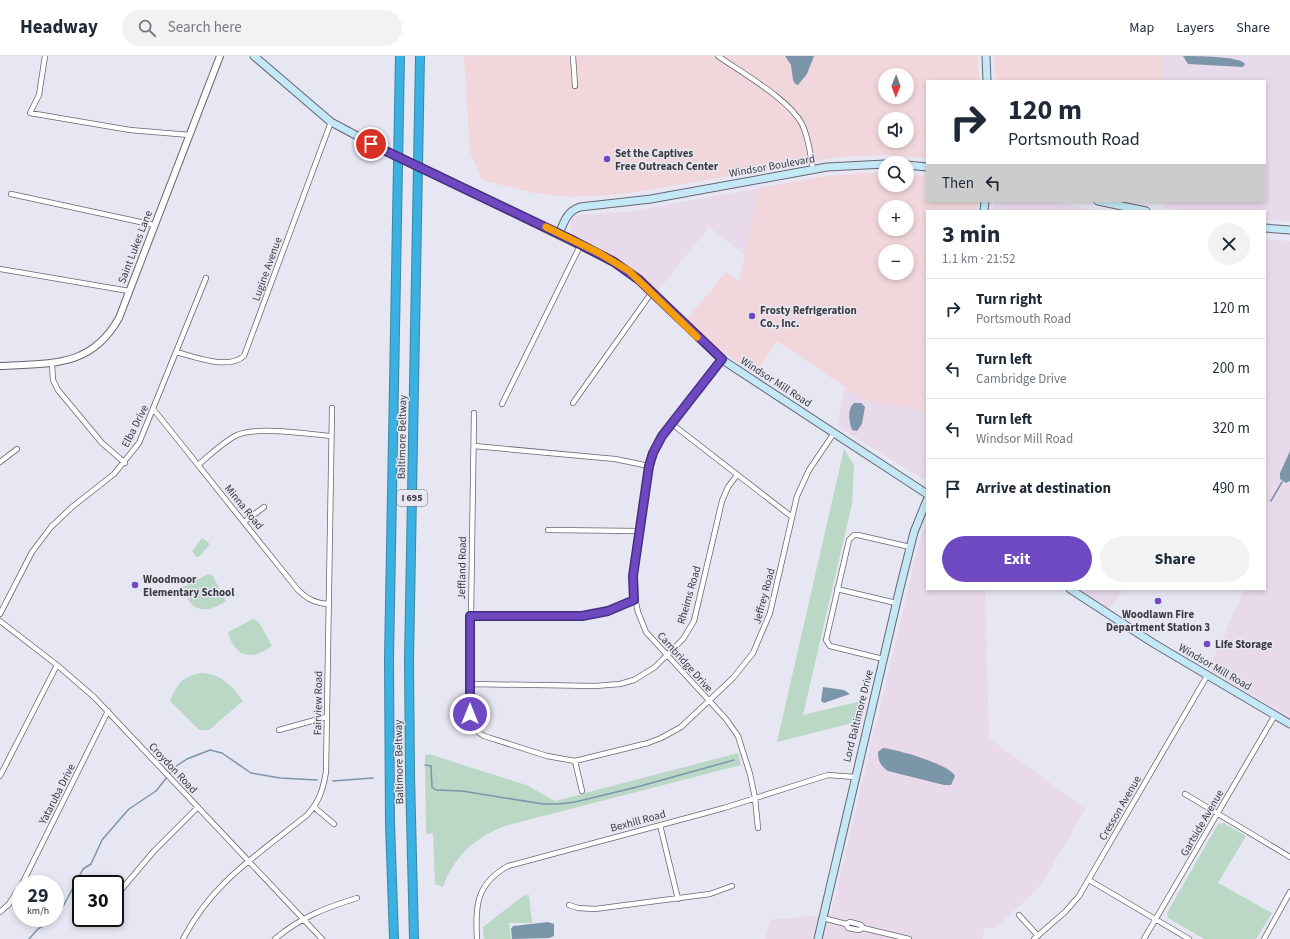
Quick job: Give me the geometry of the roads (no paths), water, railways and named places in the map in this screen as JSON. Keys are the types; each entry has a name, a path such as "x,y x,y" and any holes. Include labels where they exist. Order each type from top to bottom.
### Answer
{"highway":[{"name":"Baltimore Beltway","path":"394,939 389,659 400,56"},
{"name":"Baltimore Beltway","path":"414,939 409,667 420,56"}],"main road":[{"name":"Windsor Mill Road","path":"254,56 331,122 380,148 581,244 629,271 722,359 926,493"},
{"path":"986,56 987,80"},
{"name":"Windsor Boulevard","path":"559,234 567,216 576,209 651,199 813,169 878,164"},
{"path":"914,166 926,167"},
{"path":"1103,202 1141,210"},
{"path":"1266,228 1290,230"},
{"name":"Lord Baltimore Drive","path":"818,939 896,603 910,548 919,518 926,502"},
{"name":"Windsor Mill Road","path":"1072,590 1153,643 1290,724"}],"street":[{"path":"45,56 39,95 30,113 130,130 190,135"},
{"name":"Saint Lukes Lane","path":"0,366 52,363 73,360 84,355 104,340 119,318 220,56"},
{"path":"573,56 575,86"},
{"path":"718,56 783,102 798,117 806,135 813,169"},
{"name":"Lugine Avenue","path":"176,352 229,363 239,360 244,356 331,122"},
{"path":"11,194 154,225"},
{"path":"502,404 581,244"},
{"path":"0,269 129,291"},
{"name":"Elba Drive","path":"0,614 32,552 51,526 72,507 107,481 125,463 139,443 154,410 206,278"},
{"path":"573,403 652,292"},
{"name":"Cambridge Drive","path":"722,359 656,445 649,466 639,532 633,576 634,600 646,632 726,719 738,736 746,757 755,798 758,828"},
{"path":"52,363 53,380 58,390 102,443 125,463"},
{"name":"Fairview Road","path":"183,939 194,918 207,900 227,879 307,815 319,801 324,784 332,408"},
{"name":"Minna Road","path":"154,410 304,596 314,602 328,604"},
{"name":"Jeffland Road","path":"474,413 470,616 470,719 474,729 478,733 547,756 575,761"},
{"path":"672,424 792,517"},
{"path":"198,465 229,440 250,431 331,436"},
{"name":"Jeffrey Road","path":"575,761 588,759 662,738 681,727 709,702 744,665 760,640 770,613 798,496 809,470 834,433"},
{"path":"474,446 615,460 649,466"},
{"path":"0,462 17,449"},
{"name":"Rheims Road","path":"470,684 608,686 634,680 646,674 667,656 683,639 694,622 722,501 728,486 738,475"},
{"path":"244,522 264,507"},
{"path":"548,530 639,532"},
{"path":"883,658 830,646 828,644 827,636 849,540 854,535 910,548"},
{"path":"837,589 896,603"},
{"path":"470,616 582,616 608,611 634,600"},
{"name":"Croydon Road","path":"0,622 56,665 108,712 322,939"},
{"path":"0,776 56,665"},
{"name":"Cresson Avenue","path":"1036,937 1072,904 1089,880 1207,676"},
{"name":"Yataruba Drive","path":"26,875 108,712"},
{"name":"Gartside Avenue","path":"1144,939 1275,715"},
{"path":"280,730 326,717"},
{"path":"575,761 582,791"},
{"name":"Bexhill Road","path":"477,939 476,910 478,900 486,883 500,870 519,862 724,808 828,775 855,777"},
{"path":"1185,794 1290,857"},
{"path":"124,886 154,851 198,807"},
{"path":"314,807 334,824"},
{"path":"660,825 678,898"},
{"path":"1089,880 1189,939"},
{"path":"569,905 578,908 590,909 710,894 732,886"},
{"path":"1264,939 1290,892"},
{"path":"275,939 302,918 323,909 357,898"},
{"name":"Yataruba Drive","path":"0,912 12,899"},
{"path":"1020,915 1036,937"},
{"path":"823,918 846,924 850,922 861,925 863,928 909,939"}],"water":[{"path":"785,56 814,56 807,74 798,85 795,84 793,80 791,65"},
{"path":"1183,56 1207,56 1235,59 1245,64 1243,67 1188,64"},
{"path":"854,403 861,403 865,407 862,424 857,431 852,430 849,420 850,409"},
{"path":"1290,451 1290,481 1286,483 1280,479 1280,473"},
{"path":"823,687 844,690 850,694 824,703 821,701"},
{"path":"883,748 910,754 944,767 955,776 951,785 944,785 888,771 881,765 878,758 878,752"},
{"path":"548,922 554,924 554,936 549,938 512,939 511,929 513,926"}],"waterway":[{"path":"1271,501 1282,482"},
{"path":"29,939 38,929 58,916 83,869 91,864 102,840 121,818 129,809 156,791 175,767 187,759 210,750 222,753 251,773 280,778 317,780"},
{"path":"425,765 431,766 432,787 436,790 462,791 543,804 558,804 575,802 637,787 734,760"},
{"path":"333,781 373,778"}],"place":[{"name":"Set the Captives Free Outreach Center","path":"607,159"},
{"name":"Frosty Refrigeration Co., Inc.","path":"752,316"},
{"name":"Woodmoor Elementary School","path":"135,585"},
{"name":"Woodlawn Fire Department Station 3","path":"1158,601"},
{"name":"Life Storage","path":"1207,644"}]}
